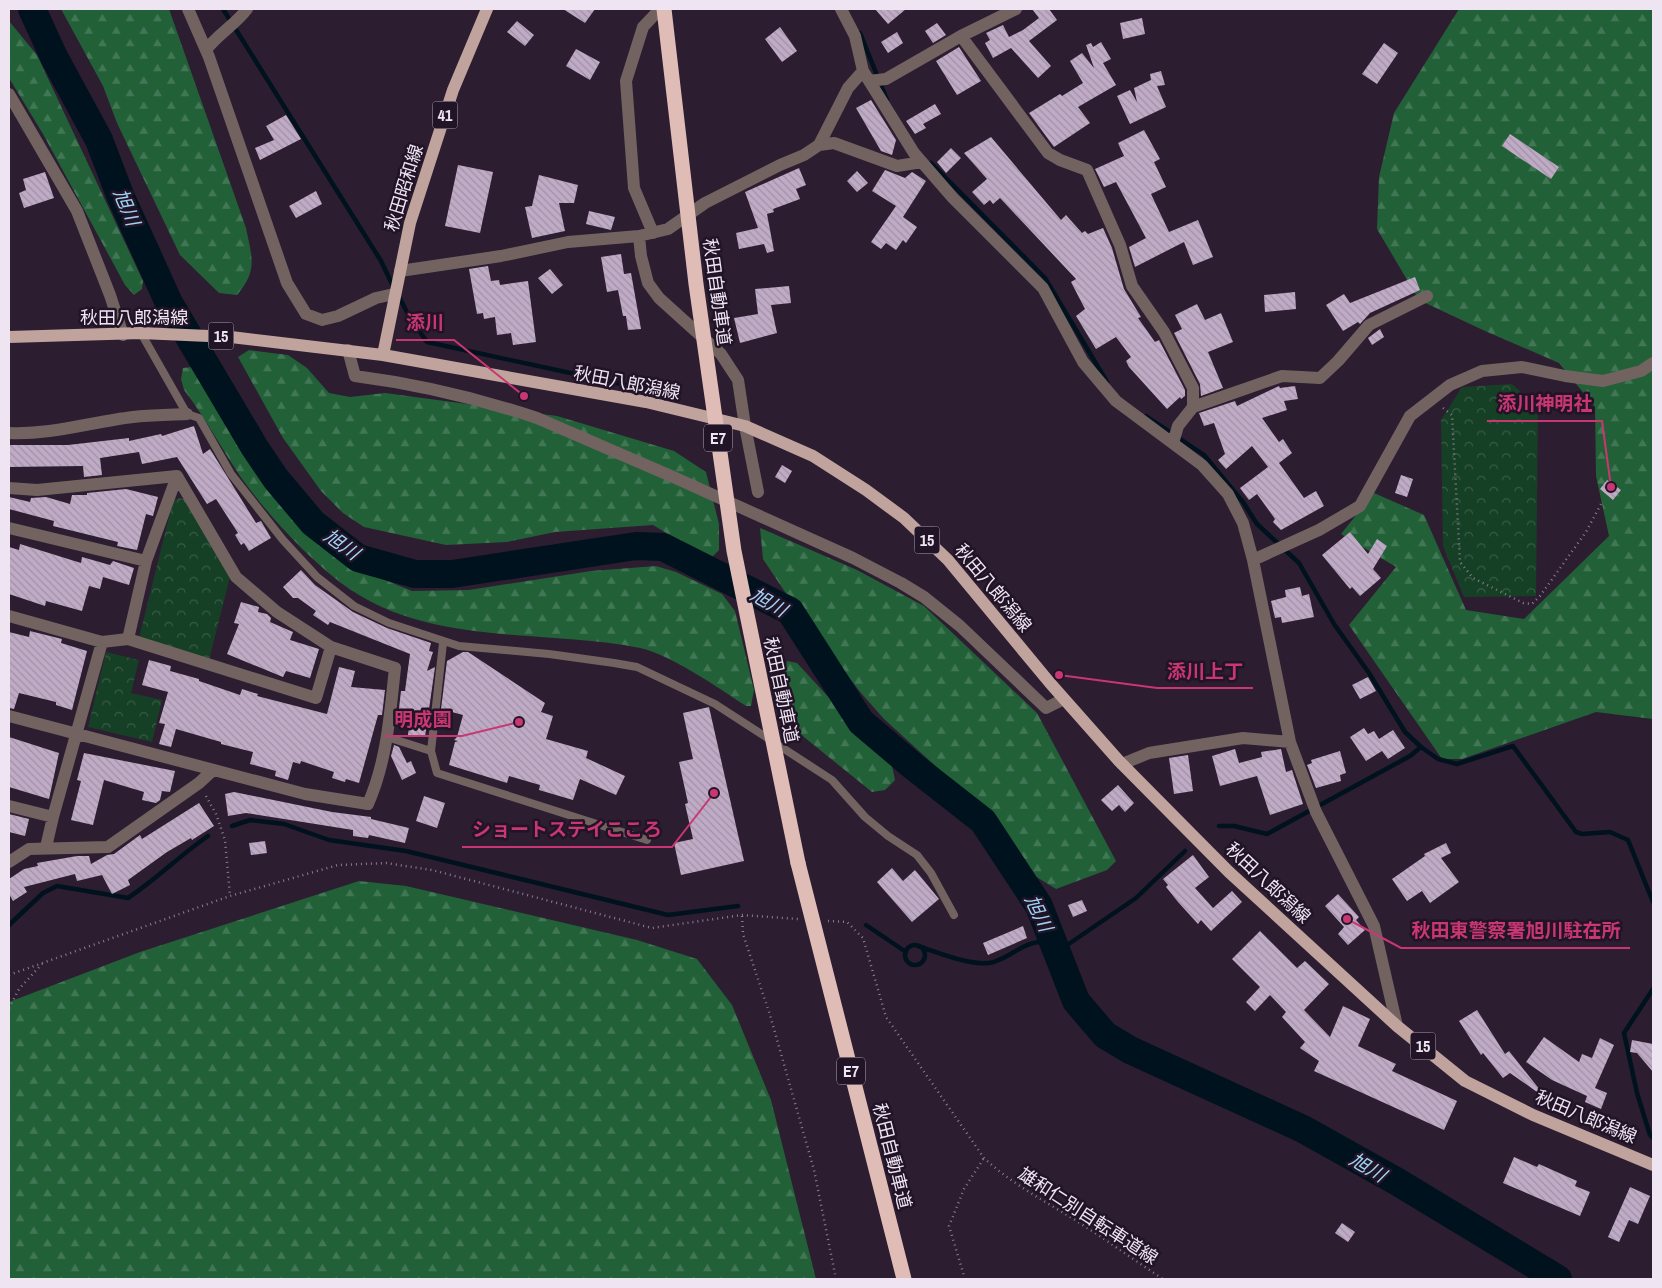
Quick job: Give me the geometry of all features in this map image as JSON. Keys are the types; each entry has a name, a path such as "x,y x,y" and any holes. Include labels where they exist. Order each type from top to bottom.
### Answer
{"highway":[{"name":"秋田自動車道","path":"664,9 696,284 734,551 798,863 904,1279"}],"main road":[{"name":"秋田昭和線","path":"384,355 394,294 410,223 454,90 487,9"},
{"name":"秋田八郎潟線","path":"9,337 141,334 231,337 384,355 646,402 744,426 813,456 866,490 904,518 948,560 1064,699 1122,764 1229,872 1397,1026 1465,1080 1534,1115 1653,1165"}],"street":[{"path":"188,9 206,50 287,282 306,314 322,320 376,298 394,294"},
{"path":"653,233 634,188 626,81 644,27 660,9"},
{"path":"841,9 855,36 872,78 922,162 953,198 1043,288 1084,362 1116,401 1174,438 1202,464 1228,494 1243,523 1253,560 1290,742 1314,808 1374,926 1397,1026"},
{"path":"400,270 500,256 568,242 639,236 668,229 705,203 780,165 804,156 819,145 848,88 1016,9"},
{"path":"206,50 215,38 243,14"},
{"path":"961,36 1048,153 1060,160 1087,170 1120,245 1132,286 1164,332 1193,388 1193,407 1174,438"},
{"path":"9,94 77,211 110,295 123,335"},
{"path":"819,145 834,143 897,166 922,162"},
{"path":"639,236 641,256 648,283 658,298 722,354 738,380 744,426 758,492"},
{"path":"1193,407 1282,376 1320,378 1338,361 1369,325 1427,296"},
{"path":"348,350 355,376 423,387 466,397 537,418 853,558 924,597 966,632 1046,708 1064,699"},
{"path":"1253,560 1319,530 1360,506 1410,416 1450,385 1482,371 1522,367 1565,376 1603,381 1641,371 1653,363"},
{"path":"9,432 24,433 82,427 132,417 187,414"},
{"path":"9,488 37,490 177,476"},
{"path":"128,639 146,561 177,476"},
{"path":"9,716 305,794 368,804 376,787 387,737 395,668 331,647 277,612 236,577 177,476"},
{"path":"9,528 146,561"},
{"path":"9,616 102,642 128,639 316,698 331,647"},
{"path":"46,847 102,642"},
{"path":"1122,764 1149,753 1243,738 1290,742"},
{"path":"9,862 28,849 46,847 71,850 108,847 199,783 212,771"},
{"path":"9,806 53,818"}],"lane":[{"path":"141,334 187,414 199,418 231,474 283,540 317,577 354,606 389,623 443,643 496,651 549,654 637,667 715,704 832,780 865,817 916,855 931,873 954,915"},
{"path":"443,643 431,750 436,773 647,840"},
{"path":"387,737 431,750"}],"path":[{"path":"1432,399 1452,415 1460,562 1473,578 1522,603 1532,604 1540,596 1586,532 1601,504"},
{"path":"199,783 216,814 225,840 230,896"},
{"path":"9,974 230,896 338,865 386,863 432,870 652,928 742,915 799,919"},
{"path":"742,915 743,934 770,1015 814,1170 836,1279"},
{"name":"雄和仁別自転車道線","path":"828,921 847,922 863,938 886,1018 984,1158 1000,1173 1032,1195 1085,1226 1163,1279"},
{"path":"9,1008 19,989 44,962"},
{"path":"964,1279 949,1226 964,1189 984,1158"}],"green space":[{"path":"61,9 169,9 246,228 252,263 251,271 244,286 237,295 219,293 180,255 117,123 103,86"},
{"path":"1459,9 1653,9 1653,719 1596,712 1462,759 1442,759 1349,625 1396,567 1341,534 1374,493 1424,515 1466,610 1524,619 1609,536 1596,476 1595,407 1559,363 1419,300 1377,229 1379,177 1394,113"},
{"path":"9,21 37,55 143,281 142,289 134,295 125,285 43,134 9,78"},
{"path":"249,350 288,355 307,368 329,393 350,397 385,393 557,416 674,451 706,472 719,524 719,550 710,559 653,525 555,532 507,542 446,545 364,527 343,513 321,491 283,438 238,357"},
{"path":"192,367 261,472 310,530 353,567 412,591 469,590 591,571 656,566 676,572 722,594 735,611 754,690 751,706 746,706 666,657 640,648 602,642 447,627 410,618 375,604 341,583 313,559 274,519 251,491 184,390 181,379 183,368"},
{"path":"1512,384 1538,407 1536,596 1464,597 1443,546 1441,420 1462,387"},
{"path":"179,498 187,500 230,577 209,660 139,638 173,501"},
{"path":"760,528 857,570 924,606 1037,713 1116,861 1107,870 1056,889 1030,873 987,813 884,719 861,693 797,610 763,559"},
{"path":"106,652 139,660 131,693 162,700 152,742 88,727"},
{"path":"787,661 797,663 892,766 895,780 885,790 872,792 799,733 789,710 782,682"},
{"path":"359,881 406,886 637,940 697,959 732,1005 771,1100 816,1279 9,1279 9,1002 140,952"}],"building":[{"path":"563,9 595,9 585,23"},
{"path":"875,9 906,9 888,24"},
{"path":"1032,9 1049,9 1057,20 1029,41 1051,66 1038,78 1011,48 993,58 985,43 990,40 986,33 1003,25 1009,37 1023,30 1039,18"},
{"path":"1142,18 1145,34 1123,39 1120,23"},
{"path":"517,21 534,35 525,46 507,32"},
{"path":"937,23 946,35 933,43 925,31"},
{"path":"780,27 797,51 782,62 765,39"},
{"path":"897,32 903,43 888,53 881,42"},
{"path":"1101,42 1111,59 1103,63 1116,85 1078,107 1090,123 1054,147 1029,113 1060,94 1062,96 1083,83 1070,61 1082,53 1094,68 1086,45 1091,43 1093,47"},
{"path":"1384,43 1398,53 1377,84 1362,74"},
{"path":"959,47 981,81 957,95 936,61"},
{"path":"576,49 600,62 590,80 566,66"},
{"path":"1161,71 1165,85 1157,86 1166,107 1130,124 1117,96 1130,90 1137,102 1134,88 1151,80 1150,74"},
{"path":"871,100 896,140 892,155 881,151 856,108"},
{"path":"935,104 941,114 923,124 926,128 915,134 906,121"},
{"path":"286,115 301,139 260,160 255,148 274,140 266,126"},
{"path":"1144,130 1160,159 1154,162 1166,187 1151,194 1169,232 1198,220 1213,257 1193,265 1184,242 1135,267 1129,247 1146,238 1116,182 1104,187 1095,169 1124,156 1118,143"},
{"path":"1510,134 1559,167 1551,179 1502,146"},
{"path":"991,137 1061,220 1066,215 1082,233 1085,231 1088,234 1103,228 1112,248 1124,289 1141,317 1138,318 1155,342 1159,340 1185,390 1185,396 1181,399 1180,397 1167,409 1129,367 1126,361 1131,357 1116,337 1096,349 1076,316 1085,309 1071,282 1076,279 1000,198 993,204 990,200 984,205 972,192 987,179 964,153"},
{"path":"951,148 961,158 946,173 937,162"},
{"path":"458,165 493,172 480,233 445,226"},
{"path":"799,168 806,185 796,189 800,199 773,209 774,212 767,214 774,251 767,253 764,244 739,249 736,233 758,228 745,192"},
{"path":"885,170 905,178 912,172 926,181 903,217 917,227 906,243 903,240 896,250 886,243 881,249 871,242 896,206 872,191"},
{"path":"857,171 868,183 857,192 847,181"},
{"path":"45,172 54,198 24,208 19,193 26,190 23,179"},
{"path":"539,175 578,185 574,203 559,203 565,231 532,238 525,207 532,206"},
{"path":"316,191 322,204 296,218 289,206"},
{"path":"589,211 615,217 611,230 586,224"},
{"path":"621,254 624,274 631,273 641,329 628,330 618,290 607,292 601,257"},
{"path":"488,266 491,281 499,280 500,285 528,281 536,342 513,345 511,333 497,335 495,317 484,319 483,313 477,314 469,269"},
{"path":"550,269 563,285 552,294 538,278"},
{"path":"1415,277 1420,290 1370,313 1360,324 1358,322 1343,331 1326,305 1344,294 1350,303"},
{"path":"789,286 791,303 771,305 777,333 740,343 734,318 758,314 755,289"},
{"path":"1295,292 1296,309 1265,312 1264,295"},
{"path":"1197,304 1205,320 1221,313 1233,342 1208,352 1223,388 1201,396 1200,384 1174,333 1182,329 1175,315"},
{"path":"1380,329 1384,337 1372,345 1368,338"},
{"path":"1279,386 1280,388 1295,386 1298,399 1284,401 1287,410 1262,418 1279,442 1283,439 1292,453 1279,463 1304,498 1316,491 1324,506 1281,530 1273,522 1275,519 1257,494 1249,500 1240,488 1268,467 1252,446 1226,469 1218,460 1225,454 1214,423 1204,426 1199,413 1235,401 1237,406"},
{"path":"194,426 203,454 210,449 256,523 261,521 271,538 249,551 244,543 241,545 235,535 238,533 216,499 207,504 177,457 142,464 139,452 100,458 102,475 84,477 83,466 9,467 9,445 68,445 129,438 129,441 161,434 162,436"},
{"path":"782,465 792,471 785,483 775,477"},
{"path":"1401,475 1413,479 1407,497 1395,493"},
{"path":"1607,480 1621,490 1613,500 1600,489"},
{"path":"126,489 158,497 153,516 146,514 137,550 117,546 118,542 53,526 54,521 9,509 9,497 30,502 31,498 46,497 70,504 72,495 87,495 87,493"},
{"path":"1350,532 1368,554 1377,539 1387,546 1373,569 1381,578 1360,596 1352,587 1350,589 1322,555"},
{"path":"20,544 81,563 82,557 110,565 113,561 134,568 129,585 103,577 100,589 89,586 82,611 46,601 45,606 9,594 9,547 19,550"},
{"path":"301,570 315,585 353,612 387,628 431,643 429,651 433,652 427,671 435,667 425,737 408,735 410,718 398,717 401,691 405,691 410,654 330,622 328,625 313,615 316,611 298,598 293,598 283,587"},
{"path":"1300,587 1302,596 1309,594 1314,617 1282,623 1281,617 1275,618 1271,601 1286,597 1285,590"},
{"path":"241,602 259,607 258,612 267,614 271,618 270,622 293,632 290,640 319,649 310,678 286,671 283,677 227,654 239,624 234,623"},
{"path":"30,631 62,639 61,643 87,651 72,710 56,705 56,702 19,693 14,709 9,708 9,632 29,637"},
{"path":"463,652 468,652 545,703 541,712 553,716 546,739 588,751 586,758 625,776 616,795 580,779 573,800 539,790 540,785 509,776 507,783 449,765 455,742 458,741 454,740 457,737 463,715 441,709 447,661"},
{"path":"149,660 171,666 170,671 199,679 199,681 240,695 242,689 258,694 257,696 327,714 339,667 355,671 351,687 385,690 382,715 378,715 359,783 346,779 345,782 332,778 334,772 301,761 300,764 293,762 288,780 275,776 276,771 250,764 253,752 176,729 171,747 159,744 165,724 159,723 168,692 142,685"},
{"path":"1368,677 1376,691 1360,699 1352,685"},
{"path":"709,707 744,861 681,875 674,843 693,839 685,804 688,803 679,762 693,759 683,713"},
{"path":"1364,728 1368,734 1374,731 1379,739 1393,730 1405,748 1388,759 1382,751 1366,761 1350,737"},
{"path":"9,737 59,753 49,799 9,787"},
{"path":"394,745 399,747 407,763 411,761 416,773 402,780 391,756"},
{"path":"1235,749 1239,763 1262,757 1261,752 1281,749 1286,772 1292,770 1303,804 1270,815 1257,776 1220,786 1212,756"},
{"path":"1340,751 1346,773 1340,775 1341,781 1316,788 1307,765 1312,763 1311,760"},
{"path":"84,753 175,771 170,792 162,791 160,800 156,803 142,800 144,792 104,780 93,825 71,820 81,781 77,780"},
{"path":"1188,755 1193,791 1174,794 1169,758"},
{"path":"1118,785 1134,803 1125,812 1119,805 1112,811 1101,800"},
{"path":"234,792 332,812 371,817 371,819 409,828 405,843 369,835 368,838 353,836 353,830 246,813 228,816 225,794"},
{"path":"424,796 445,803 437,828 416,821"},
{"path":"199,803 214,826 192,840 191,838 167,852 128,880 130,885 112,894 102,875 77,881 75,874 24,887 27,892 13,901 9,894 9,879 24,869 38,866 37,863 77,856 89,856 91,864 107,855 114,854 140,835 142,839"},
{"path":"9,814 29,819 25,836 9,832"},
{"path":"265,841 267,853 251,855 249,843"},
{"path":"1446,843 1451,853 1441,858 1459,882 1430,903 1422,891 1407,901 1392,879 1425,856 1424,854"},
{"path":"1193,855 1209,877 1195,888 1213,908 1232,891 1242,902 1211,931 1201,920 1198,924 1166,887 1168,885 1163,879"},
{"path":"892,868 903,881 915,870 939,899 912,922 877,882"},
{"path":"1338,894 1359,917 1356,920 1365,930 1348,945 1338,934 1344,927 1325,906"},
{"path":"1082,900 1087,911 1073,917 1068,905"},
{"path":"1023,926 1027,938 988,955 983,943"},
{"path":"1260,931 1297,968 1305,961 1329,984 1304,1010 1330,1037 1343,1006 1370,1019 1358,1046 1396,1064 1392,1071 1457,1101 1444,1130 1314,1071 1319,1061 1300,1048 1305,1042 1282,1017 1286,1012 1270,995 1255,1011 1246,1002 1260,987 1232,959"},
{"path":"1477,1010 1505,1054 1509,1051 1540,1090 1537,1092 1510,1073 1503,1078 1483,1053 1481,1055 1459,1021"},
{"path":"1544,1037 1579,1062 1582,1054 1592,1058 1600,1038 1614,1045 1595,1088 1607,1093 1601,1109 1585,1102 1587,1096 1552,1080 1526,1062"},
{"path":"1632,1040 1653,1044 1653,1072 1637,1053 1630,1052"},
{"path":"1514,1157 1537,1167 1539,1164 1577,1181 1575,1186 1590,1192 1580,1216 1503,1183"},
{"path":"1630,1187 1650,1196 1638,1224 1629,1220 1619,1242 1608,1237"},
{"path":"1342,1223 1355,1232 1348,1242 1335,1233"}],"waterway":[{"name":"旭川","path":"32,9 54,57 99,140 120,195 169,303 255,448 276,479 313,523 358,558 415,574 452,574 636,546 663,547 790,611 861,722 914,767 983,821 1039,906 1076,1001 1105,1035 1130,1050 1303,1129 1396,1181 1558,1279"},
{"path":"223,9 381,261 393,286"},
{"path":"860,33 887,100"},
{"path":"931,163 1045,278 1107,382"},
{"path":"398,295 409,316 427,342 663,393"},
{"path":"1146,416 1204,455 1243,502 1257,524 1299,563 1334,624 1369,673 1405,732 1438,759 1457,764 1513,746 1576,832 1582,834 1610,832 1628,840 1653,902"},
{"path":"1219,826 1234,826 1267,834 1410,756 1421,747"},
{"path":"232,826 250,820 284,824 329,840 406,851 668,915 738,906"},
{"path":"9,925 43,893 57,886 128,898 208,836"},
{"path":"1057,952 1136,898 1185,851"},
{"path":"866,925 906,952"},
{"path":"918,946 956,959 986,963 994,962 1028,945 1043,941 1053,941"},
{"path":"915,945 922,948 925,955 922,962 915,965 908,962 905,955 908,948 915,945"},
{"path":"1653,989 1624,1033 1637,1093 1650,1135 1653,1138"}],"place":[{"name":"添川","path":"524,396"},
{"name":"添川神明社","path":"1611,487"},
{"name":"添川上丁","path":"1059,675"},
{"name":"明成園","path":"519,722"},
{"name":"ショートステイこころ","path":"714,793"},
{"name":"秋田東警察署旭川駐在所","path":"1347,919"}]}
